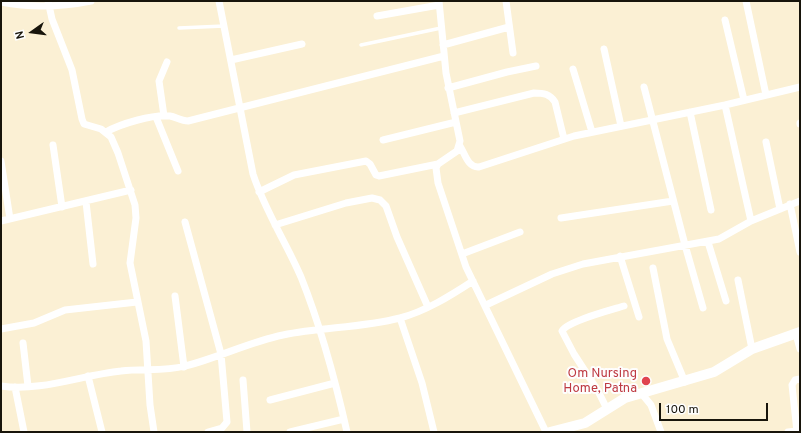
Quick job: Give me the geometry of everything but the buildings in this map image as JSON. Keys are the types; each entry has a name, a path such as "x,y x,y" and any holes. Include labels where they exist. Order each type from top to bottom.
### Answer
{"street":[{"path":"1,2 25,6 91,1"},
{"path":"220,1 239,108 253,174 259,192 294,261 321,329 347,432"},
{"path":"506,1 513,53"},
{"path":"746,1 766,95"},
{"path":"377,16 439,3 448,88 460,146 470,164 474,167 479,167 564,139 592,132 725,105 800,87"},
{"path":"48,4 72,70 82,118 88,126 106,132 115,144 131,190 136,212 130,263 146,342 149,369 150,405 154,432"},
{"path":"725,20 744,100"},
{"path":"443,45 509,27"},
{"path":"231,60 302,44"},
{"path":"604,49 621,126"},
{"path":"106,132 120,125 160,117 188,121 444,56"},
{"path":"167,62 159,81 160,117 178,171"},
{"path":"448,88 501,73 536,66"},
{"path":"573,69 592,132"},
{"path":"644,87 673,201 703,308"},
{"path":"454,113 534,93 546,94 555,102 564,139"},
{"path":"725,105 751,221"},
{"path":"690,112 711,210"},
{"path":"383,140 456,122"},
{"path":"766,142 780,209"},
{"path":"53,145 62,207"},
{"path":"259,192 294,174 354,162 369,162 376,175 380,176 438,164 457,151 460,146"},
{"path":"1,161 10,219"},
{"path":"438,164 436,168 438,183 462,254 473,281 486,305 546,432"},
{"path":"1,221 86,202 131,190"},
{"path":"275,225 351,202 372,198 380,200 386,206 397,237 428,307"},
{"path":"561,218 673,201"},
{"path":"486,305 552,274 583,264 620,256 708,242 729,234 751,221 800,201"},
{"path":"86,202 93,264"},
{"path":"790,204 800,252"},
{"path":"185,222 221,354 227,422 222,428 208,432"},
{"path":"462,254 520,232"},
{"path":"708,242 726,301"},
{"path":"620,256 639,317"},
{"path":"653,268 667,339 685,382"},
{"path":"738,280 752,349"},
{"path":"1,386 28,386 121,371 184,367 269,338 321,329 349,328 400,318 428,307 473,281"},
{"path":"175,296 184,367"},
{"path":"1,329 34,323 65,310 137,302"},
{"path":"607,409 562,331 566,327 575,323 624,306"},
{"path":"400,318 422,383 434,432"},
{"path":"550,432 576,429 619,401 714,372 752,349 798,333 800,349"},
{"path":"23,343 28,386"},
{"path":"88,376 102,432"},
{"path":"788,432 797,431 797,416 792,385 795,380 800,379"},
{"path":"243,380 247,432"},
{"path":"270,400 335,383"},
{"path":"16,387 24,432"},
{"path":"642,394 651,405 661,432"},
{"path":"290,432 344,419"}],"lane":[{"path":"179,28 225,26"},
{"path":"361,45 441,28"}],"place":[{"name":"Om Nursing Home, Patna","path":"646,381"}]}
